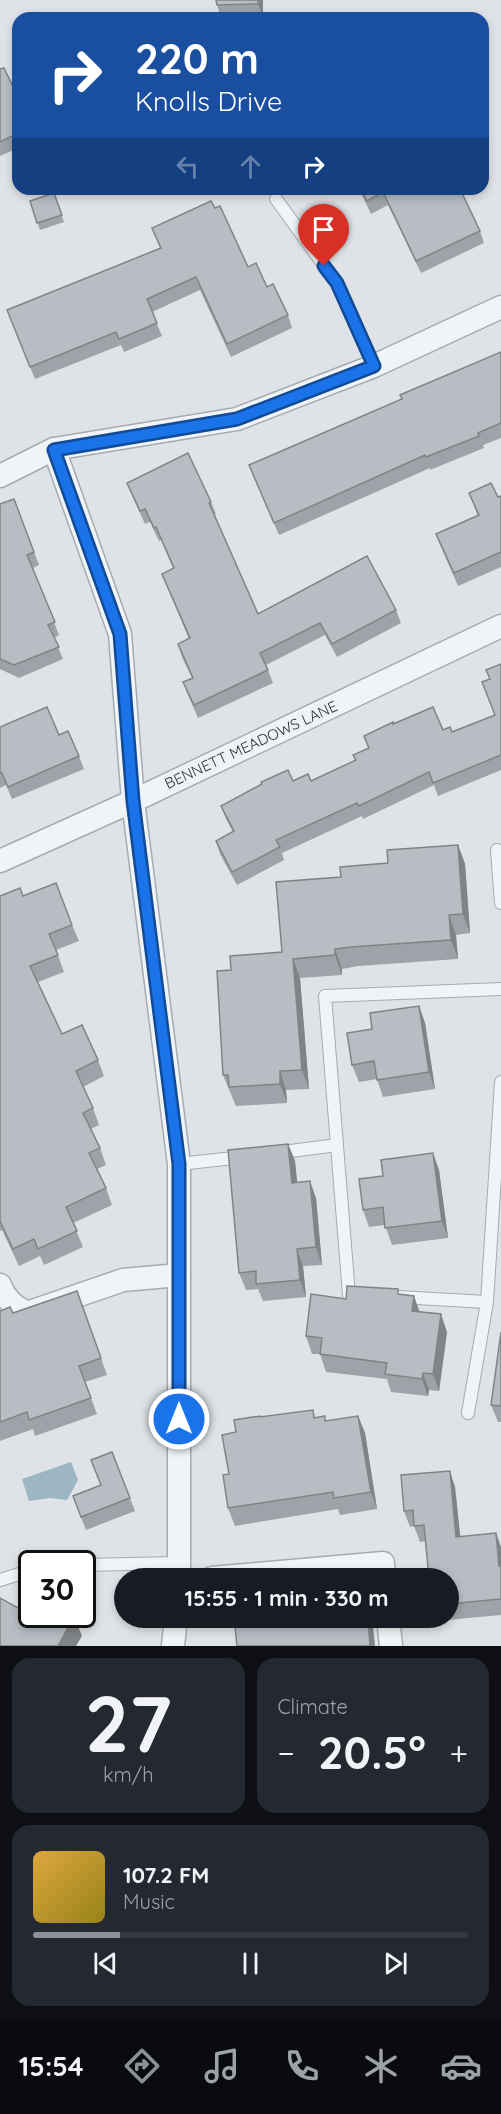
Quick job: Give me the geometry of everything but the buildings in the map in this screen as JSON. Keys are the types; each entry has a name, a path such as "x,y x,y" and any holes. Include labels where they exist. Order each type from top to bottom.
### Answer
{"street":[{"path":"0,476 54,450 237,419 374,366 501,307"},
{"path":"54,450 120,634 133,801 179,1164 179,1568"},
{"name":"BENNETT MEADOWS LANE","path":"0,861 133,801 501,626"},
{"path":"0,1285 8,1310 27,1312 123,1280 179,1275"},
{"path":"326,1568 383,1563 383,1568"},
{"path":"173,1646 175,1628"},
{"path":"389,1628 391,1646"}],"lane":[{"path":"276,199 337,283 374,366"},
{"path":"497,850 501,903"},
{"path":"487,1302 349,1295 325,996 501,989"},
{"path":"468,1413 487,1302 501,1082"},
{"path":"179,1164 337,1145"},
{"path":"96,1566 140,1568"},
{"path":"1,1582 18,1575"}],"water":[{"path":"71,1462 78,1480 67,1500 50,1498 29,1501 22,1479"}],"route":[{"path":"179,1419 179,1164 133,801 120,634 54,450 237,419 374,366 337,283 324,266"}]}
